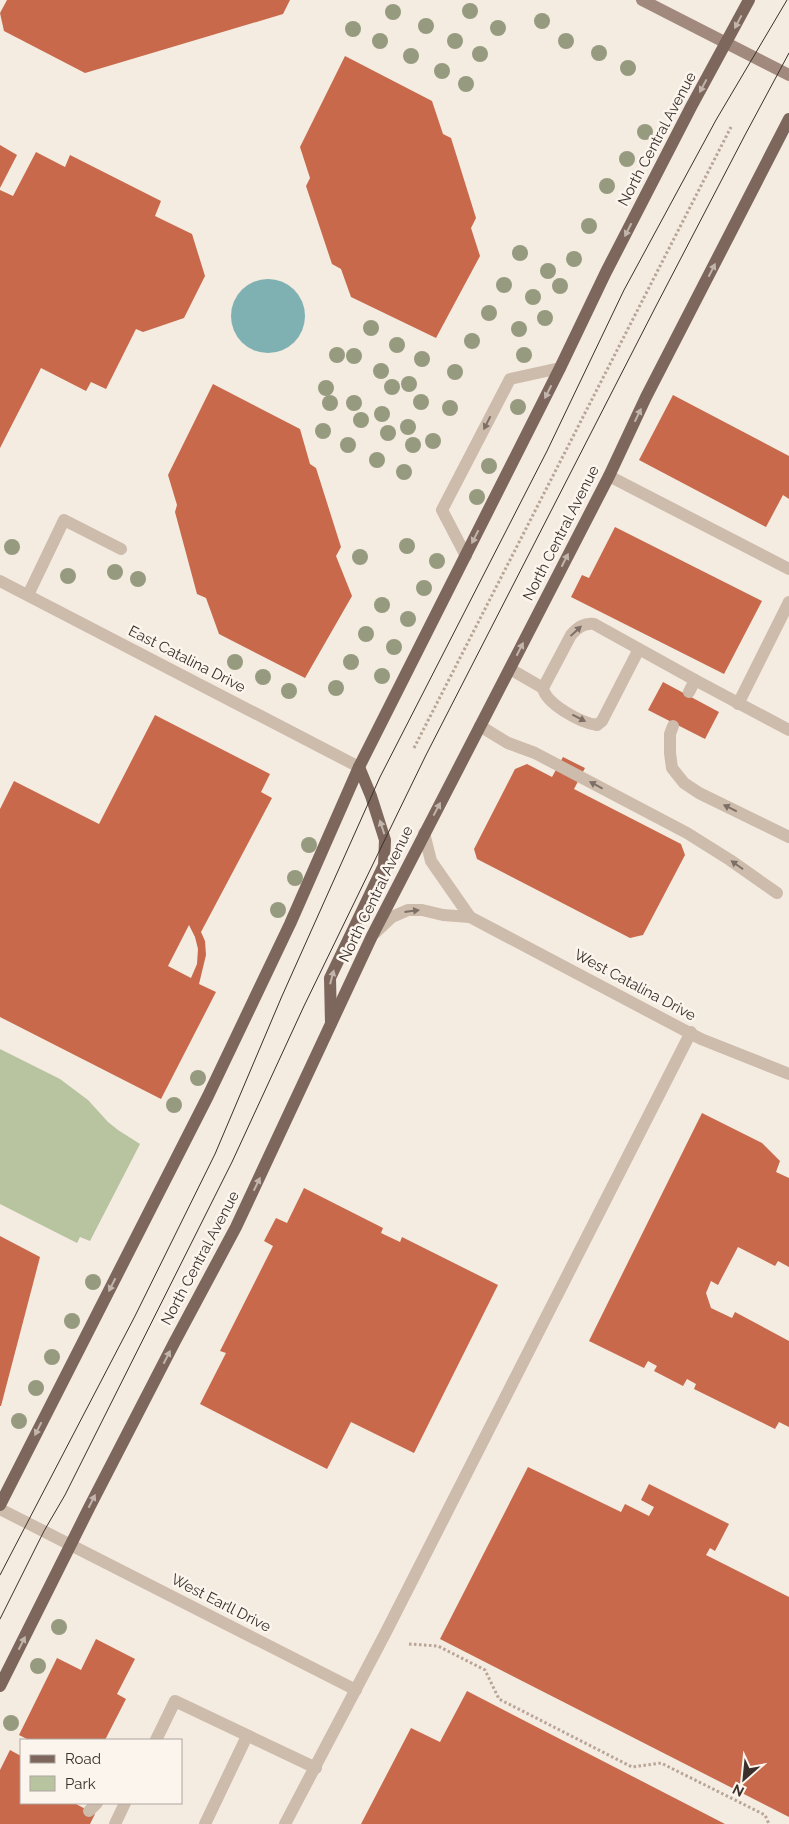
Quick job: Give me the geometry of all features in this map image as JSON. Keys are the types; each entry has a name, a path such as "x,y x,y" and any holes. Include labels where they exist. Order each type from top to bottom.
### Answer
{"main road":[{"path":"642,0 789,75"},
{"name":"North Central Avenue","path":"0,1507 208,1096 290,924 360,767 560,368 606,272 750,0"},
{"name":"North Central Avenue","path":"0,1686 174,1343 240,1220 372,936 609,476 646,397 789,119"},
{"path":"331,1025 330,978 384,865 385,840 360,767"}],"street":[{"path":"466,556 442,510 510,379 560,368"},
{"path":"609,476 789,569"},
{"path":"28,595 64,520 121,549"},
{"name":"East Catalina Drive","path":"0,581 360,767"},
{"path":"738,704 789,602"},
{"path":"639,649 602,721 597,725 574,716 549,700 545,694 544,688 571,635 578,628 587,624 594,624 639,649 692,686 738,704 789,730"},
{"path":"510,669 544,688"},
{"path":"480,726 508,743 535,753 687,833 777,893"},
{"path":"673,726 670,734 672,768 684,783 699,793 789,837"},
{"name":"West Catalina Drive","path":"424,833 431,861 470,917"},
{"name":"West Catalina Drive","path":"372,936 392,917 408,910 422,910 443,915 470,917 691,1032 701,1039 789,1074"},
{"path":"285,1824 356,1690 691,1032"},
{"name":"West Earll Drive","path":"0,1507 356,1690"},
{"path":"156,1739 175,1701 316,1768"},
{"path":"205,1824 247,1736"},
{"path":"115,1824 125,1804"}],"path":[{"path":"414,748 730,127"},
{"path":"409,1644 438,1646 485,1670 499,1699 632,1767 661,1762 765,1815 769,1824"}],"green space":[{"path":"0,1049 60,1079 88,1100 108,1122 140,1144 90,1241 80,1237 77,1243 0,1204"}],"water":[{"path":"268,279 282,282 294,290 302,302 305,316 302,330 294,342 282,350 268,353 254,350 242,342 234,330 231,316 234,302 242,290 254,282"}],"building":[{"path":"7,0 290,0 283,14 85,73 4,31 0,13"},
{"path":"345,56 432,101 443,134 451,138 476,218 471,228 480,256 436,338 351,297 341,269 332,264 306,186 310,178 300,147"},
{"path":"0,145 17,155 0,188"},
{"path":"36,152 65,167 70,155 161,201 155,216 192,234 205,276 184,318 143,332 136,329 106,389 91,382 86,391 41,368 0,448 0,190 13,196"},
{"path":"213,384 300,429 310,464 316,468 341,547 336,556 352,596 305,678 219,634 206,598 197,594 175,512 177,505 168,475"},
{"path":"673,395 789,456 789,499 783,495 766,527 639,460"},
{"path":"615,527 762,601 724,674 571,597 582,575 589,578"},
{"path":"663,682 719,712 705,739 648,710"},
{"path":"155,715 270,774 261,792 272,798 201,932 205,941 206,955 199,984 216,992 161,1099 0,1017 0,809 14,781 99,824","holes":["189,925 198,949 197,964 191,978 168,966"]},
{"path":"563,757 585,768 574,789 681,844 685,855 643,935 630,938 477,859 474,849 515,769 527,764 552,777"},
{"path":"702,1113 762,1143 780,1161 776,1172 789,1178 789,1267 778,1261 775,1266 738,1247 718,1285 711,1281 706,1293 711,1308 732,1318 735,1312 789,1341 789,1427 779,1422 775,1429 694,1389 696,1384 687,1379 683,1386 654,1371 657,1366 648,1361 644,1368 589,1341"},
{"path":"304,1188 383,1228 381,1233 400,1242 402,1237 498,1285 414,1453 351,1422 327,1469 200,1404 226,1353 220,1351 273,1246 264,1241 276,1218 287,1223"},
{"path":"0,1236 40,1257 1,1406 0,1406"},
{"path":"528,1467 621,1512 625,1504 649,1516 654,1507 641,1500 649,1484 729,1524 715,1551 710,1548 706,1555 789,1597 789,1817 440,1639"},
{"path":"96,1639 135,1659 117,1694 126,1699 106,1739 27,1739 19,1735 57,1658 81,1670"},
{"path":"467,1691 725,1824 361,1824 411,1728 440,1742"},
{"path":"10,1750 20,1755 20,1804 76,1804 95,1814 90,1824 0,1824 0,1770"}],"tram line":[{"path":"0,1575 135,1316 215,1154 282,996 380,777 547,451 624,290 716,120 787,0"},
{"path":"0,1619 44,1531 65,1495 232,1162 304,1006 426,755 655,308 789,53"}]}
